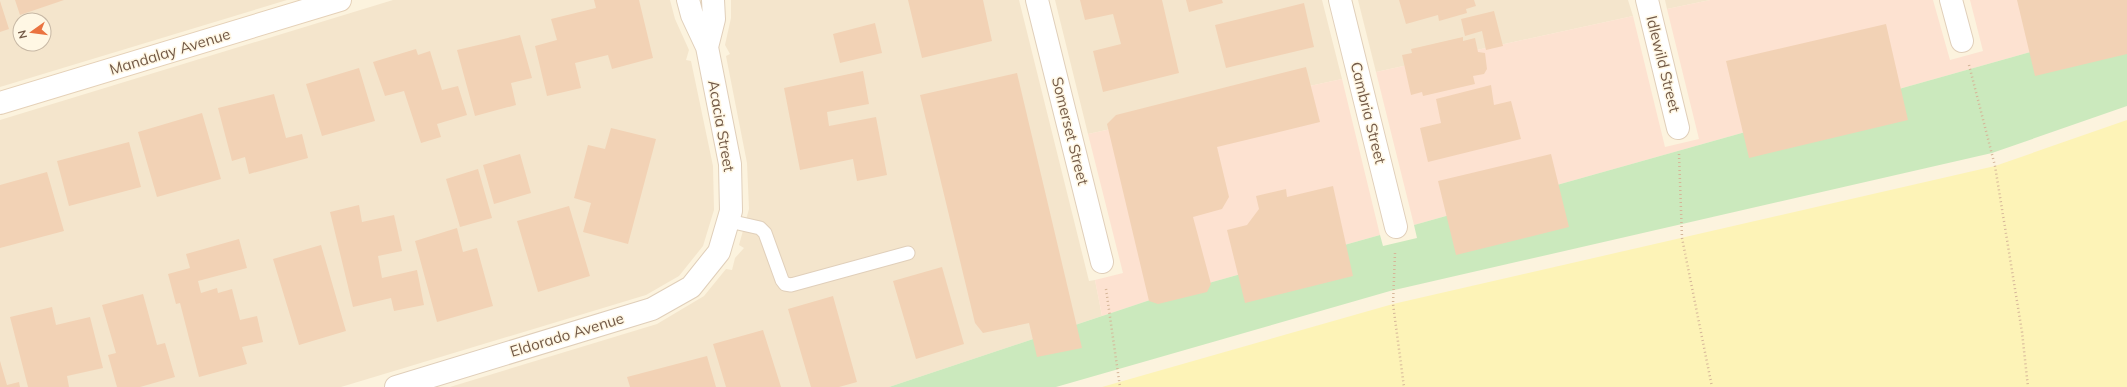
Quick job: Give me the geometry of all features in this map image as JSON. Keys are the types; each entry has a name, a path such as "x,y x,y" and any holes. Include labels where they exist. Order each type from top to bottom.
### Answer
{"street":[{"name":"Mandalay Avenue","path":"0,103 340,0"},
{"name":"Acacia Street","path":"688,0 692,15 707,47 730,164 732,211 720,252"},
{"name":"Acacia Street","path":"707,47 714,19 713,0"},
{"name":"Somerset Street","path":"1037,0 1102,262"},
{"name":"Cambria Street","path":"1340,0 1396,227"},
{"name":"Idlewild Street","path":"1647,0 1678,128"},
{"path":"1951,0 1962,41"},
{"name":"Eldorado Avenue","path":"396,387 652,309 690,287 720,252"}],"lane":[{"path":"729,221 760,228 765,233 782,280 786,284 791,285 908,253"}],"path":[{"path":"1962,41 1995,166 2022,332 2028,387"},
{"path":"1678,128 1682,238 1712,387"},
{"path":"1396,227 1393,304 1404,387"},
{"path":"1102,262 1120,387"}],"shaded area":[{"path":"0,0 287,0 0,87"},
{"path":"393,0 670,0 675,19 689,50 686,60 691,61 713,166 714,210 703,246 679,276 646,295 341,387 0,387 0,120"},
{"path":"731,0 1019,0 1089,281 1095,280 1102,316 889,387 450,387 657,324 704,296 726,269 732,270 735,258 744,248 739,245 749,209 747,163 726,56 730,54 725,45 731,18"},
{"path":"1055,0 1322,0 1342,79 1088,134"},
{"path":"1358,0 1628,0 1633,16 1376,72"},
{"path":"1665,0 1710,0 1667,9"},
{"path":"1710,0 1933,0 1950,60 1983,51 1970,0 2127,0 2127,25 1414,225 1376,72 1633,16 1665,147 1699,139 1667,9"},
{"path":"1342,79 1380,235 1159,297 1102,316 1095,280 1123,273 1088,134"}],"green space":[{"path":"2127,25 2127,106 1992,153 1390,291 1056,387 889,387 1159,297 1380,235 1383,246 1417,238 1414,225"}],"sand":[{"path":"2127,120 2127,387 1102,387 1393,304 1995,166"}],"building":[{"path":"15,0 64,0 29,12 19,12"},
{"path":"594,0 639,0 653,58 612,69 608,55 575,63 581,88 547,96 535,46 557,40 551,19 596,8"},
{"path":"908,0 983,0 992,41 922,58"},
{"path":"1080,0 1162,0 1179,73 1103,92 1093,51 1121,44 1113,14 1085,20"},
{"path":"1186,0 1222,0 1223,3 1189,12"},
{"path":"1399,0 1474,0 1476,6 1466,9 1467,13 1439,21 1438,15 1406,24"},
{"path":"2017,0 2127,0 2127,54 2035,76"},
{"path":"0,1 9,29 0,32"},
{"path":"1304,3 1314,47 1226,68 1215,25"},
{"path":"1494,11 1503,46 1486,50 1482,31 1465,36 1461,19"},
{"path":"875,23 882,53 840,63 833,34"},
{"path":"1886,24 1908,120 1749,158 1726,61"},
{"path":"520,35 532,78 511,83 516,105 475,116 457,50"},
{"path":"1463,37 1463,41 1475,38 1478,52 1485,53 1487,69 1484,74 1473,76 1475,84 1423,96 1422,92 1411,95 1402,55 1412,53 1411,49"},
{"path":"416,49 418,55 430,51 442,90 458,86 467,115 437,124 441,137 421,143 404,91 385,96 373,62"},
{"path":"1306,67 1320,122 1217,147 1229,197 1222,209 1193,217 1211,284 1207,292 1158,304 1149,301 1107,124 1116,115"},
{"path":"359,68 375,121 322,136 306,84"},
{"path":"863,71 869,104 827,112 829,126 876,117 887,175 857,181 853,159 800,170 784,88"},
{"path":"1017,73 1082,348 1037,357 1029,323 983,333 975,323 920,95"},
{"path":"1491,85 1494,105 1511,101 1521,139 1428,162 1420,128 1441,123 1436,99"},
{"path":"274,94 286,138 302,134 308,158 249,174 245,157 232,161 218,108"},
{"path":"202,113 221,179 157,197 138,132"},
{"path":"611,128 656,139 628,244 583,232 591,203 574,198 588,145 605,149"},
{"path":"129,142 141,187 69,206 57,161"},
{"path":"520,154 531,193 494,204 483,165"},
{"path":"1551,154 1569,227 1456,255 1438,181"},
{"path":"478,169 492,218 460,227 446,179"},
{"path":"47,172 64,231 0,248 0,185"},
{"path":"1333,186 1353,276 1245,303 1227,230 1247,225 1259,209 1256,196 1286,189 1287,197"},
{"path":"359,205 362,222 394,215 402,251 378,256 382,278 417,270 424,305 394,311 391,298 353,307 330,212"},
{"path":"569,206 590,276 538,292 517,221"},
{"path":"457,228 463,252 477,248 493,306 437,322 415,241"},
{"path":"239,239 247,268 198,281 201,293 217,288 218,293 232,289 240,320 257,316 263,342 242,347 247,364 199,377 180,303 176,304 168,274 190,268 186,254"},
{"path":"321,245 346,331 299,345 273,259"},
{"path":"942,267 964,344 916,359 893,281"},
{"path":"143,294 157,345 165,343 175,377 140,387 117,387 108,355 116,353 102,305"},
{"path":"833,296 857,382 839,387 811,387 788,309"},
{"path":"52,307 56,325 90,317 103,368 67,376 69,387 28,387 10,317"},
{"path":"763,330 781,387 726,387 713,344"},
{"path":"707,356 716,387 630,387 627,377"},
{"path":"0,361 7,385 19,382 20,387 0,387"}]}
